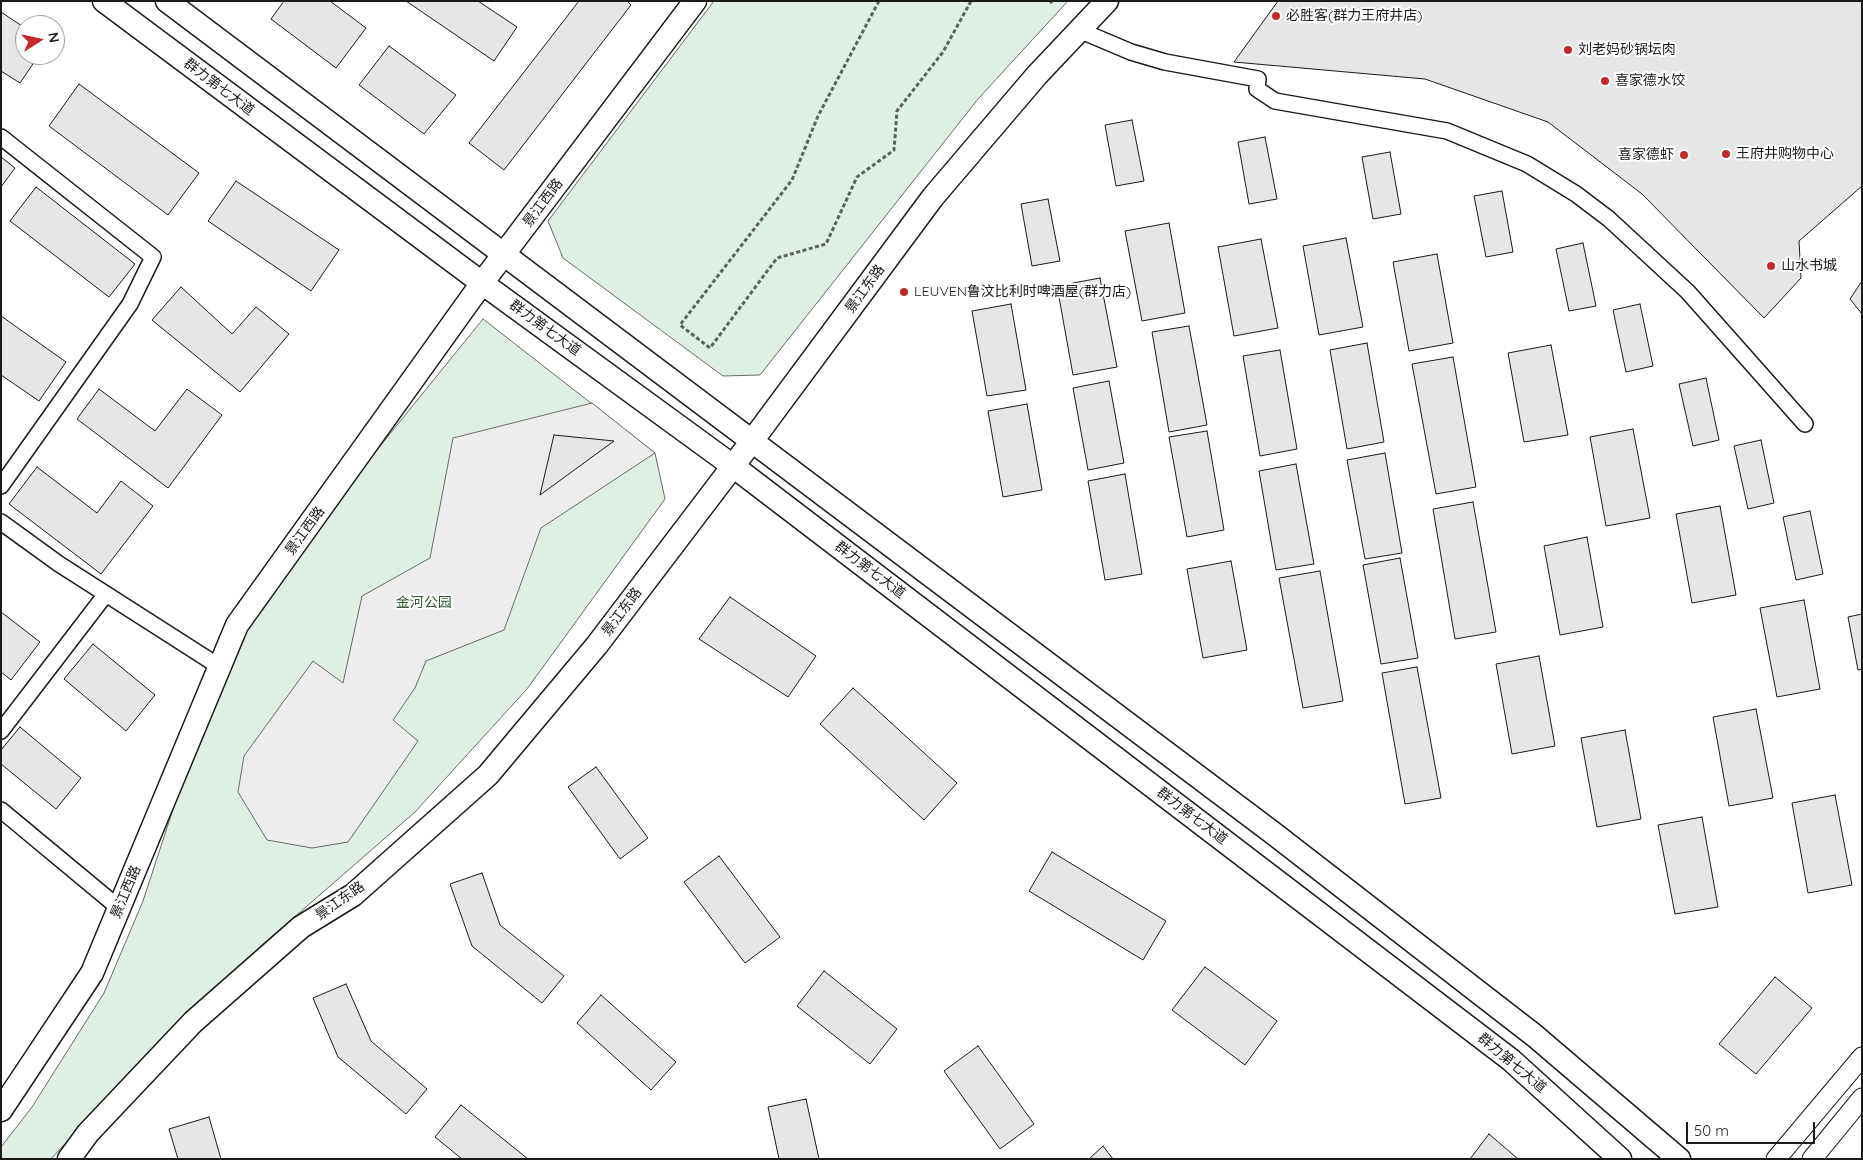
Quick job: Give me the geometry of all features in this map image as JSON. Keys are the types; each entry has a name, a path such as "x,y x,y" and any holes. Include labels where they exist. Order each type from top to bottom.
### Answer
{"main road":[{"name":"群力第七大道","path":"104,1 733,466 1511,1060 1620,1159"},
{"path":"167,1 1273,833 1535,1036 1679,1159"},
{"name":"景江西路","path":"1,1110 92,973 237,625 482,282 695,1"},
{"name":"景江东路","path":"69,1159 88,1132 193,1022 301,928 353,895 488,775 597,645 752,441 933,197 1037,75 1107,1"}],"street":[{"path":"1079,30 1130,52 1165,62 1258,80 1257,89 1274,102 1448,131 1527,164 1576,194 1609,219 1688,292 1805,424"},
{"path":"1,137 153,257 130,304 1,486"},
{"path":"1,522 59,564 220,666"},
{"path":"1,731 106,594"},
{"path":"1,810 119,908"},
{"path":"1776,1159 1862,1057"},
{"path":"1812,1159 1862,1098"}],"path":[{"path":"879,1 818,116 792,180 680,325 710,348 777,258 826,244 857,177 894,150 897,111 943,52 971,1"}],"green space":[{"path":"714,1 1068,1 978,99 760,375 723,376 563,258 548,221"},
{"name":"金河公园","path":"483,319 655,453 665,499 527,689 415,812 260,947 142,1059 51,1159 1,1159 1,1147 32,1107 104,993 143,901 182,782 242,634 295,551"}],"shaded area":[{"path":"592,403 655,453 541,528 504,630 426,661 415,688 393,720 418,741 348,842 312,848 267,840 238,792 244,756 313,661 343,683 362,596 430,558 453,438"}],"building":[{"path":"284,1 330,1 366,28 336,68 271,19"},
{"path":"406,1 478,1 517,27 494,61"},
{"path":"579,1 627,1 631,5 504,170 469,143"},
{"name":"王府井购物中心","path":"1278,1 1862,1 1862,186 1799,241 1801,278 1764,318 1642,194 1548,122 1425,79 1234,62"},
{"path":"1,12 15,21 15,65 32,65 20,83 1,71"},
{"path":"389,46 456,95 424,134 359,85"},
{"path":"79,84 199,173 168,215 49,126"},
{"path":"1132,120 1144,181 1116,186 1105,125"},
{"path":"1265,137 1277,199 1249,204 1238,142"},
{"path":"1390,152 1401,214 1373,219 1362,157"},
{"path":"1,157 15,168 1,187"},
{"path":"236,181 339,250 311,291 208,221"},
{"path":"36,187 135,264 109,297 10,221"},
{"path":"1502,191 1513,252 1486,257 1474,196"},
{"path":"1048,199 1060,261 1032,266 1021,204"},
{"path":"1169,223 1185,313 1142,321 1125,231"},
{"path":"1346,238 1363,327 1319,335 1303,246"},
{"path":"1261,239 1278,328 1234,336 1218,247"},
{"path":"1583,243 1596,306 1569,311 1556,249"},
{"path":"1437,254 1453,343 1409,351 1393,262"},
{"path":"1100,278 1117,367 1073,375 1057,286"},
{"path":"1862,281 1862,314 1850,299"},
{"path":"181,287 232,334 256,307 289,334 240,392 152,320"},
{"path":"1011,304 1026,390 987,396 972,311"},
{"path":"1640,304 1653,366 1626,372 1613,310"},
{"path":"1,316 66,362 39,401 1,375"},
{"path":"1189,326 1207,425 1169,432 1152,332"},
{"path":"1367,343 1384,442 1347,449 1330,350"},
{"path":"1551,345 1568,435 1524,442 1508,353"},
{"path":"1280,350 1297,449 1260,456 1243,356"},
{"path":"1453,357 1476,487 1436,494 1412,364"},
{"path":"1706,378 1719,440 1693,446 1679,384"},
{"path":"1109,381 1124,463 1088,470 1073,388"},
{"path":"99,389 155,431 187,389 222,415 168,488 77,419"},
{"path":"1027,404 1042,490 1003,497 988,411"},
{"path":"1633,429 1650,518 1606,526 1590,437"},
{"path":"1207,431 1224,530 1187,537 1169,437"},
{"path":"554,435 614,441 540,495"},
{"path":"1761,440 1774,503 1748,509 1734,446"},
{"path":"1385,453 1402,553 1365,559 1347,460"},
{"path":"1296,464 1314,564 1276,570 1259,471"},
{"path":"37,467 97,513 121,481 153,506 101,574 9,504"},
{"path":"1125,474 1142,574 1105,580 1088,481"},
{"path":"1473,502 1496,632 1455,639 1433,509"},
{"path":"1720,506 1736,595 1692,603 1676,514"},
{"path":"1810,511 1823,574 1796,580 1783,517"},
{"path":"1587,537 1603,627 1560,635 1544,546"},
{"path":"1400,558 1418,658 1381,664 1363,565"},
{"path":"1231,561 1247,650 1203,658 1187,569"},
{"path":"1320,571 1343,701 1303,708 1279,578"},
{"path":"730,597 816,656 788,697 699,639"},
{"path":"1804,600 1820,689 1777,697 1760,608"},
{"path":"1,612 40,642 11,680 1,672"},
{"path":"1862,614 1862,669 1858,670 1848,617"},
{"path":"93,644 155,695 126,731 64,679"},
{"path":"1539,656 1555,746 1512,754 1496,664"},
{"path":"1417,667 1441,798 1405,804 1382,673"},
{"path":"853,688 957,783 924,820 820,724"},
{"path":"1756,709 1773,798 1729,806 1713,717"},
{"path":"20,727 81,778 56,809 1,764 1,750"},
{"path":"1625,730 1641,819 1597,827 1581,738"},
{"path":"596,767 648,838 620,859 568,787"},
{"path":"1835,795 1852,885 1808,893 1792,803"},
{"path":"1702,817 1718,907 1675,914 1658,825"},
{"path":"1052,852 1166,921 1143,960 1029,891"},
{"path":"719,856 780,937 745,963 684,882"},
{"path":"482,873 500,925 564,976 542,1003 472,946 450,884"},
{"path":"1205,967 1277,1021 1245,1065 1172,1010"},
{"path":"824,971 897,1029 870,1064 797,1006"},
{"path":"1775,977 1812,1008 1756,1074 1719,1044"},
{"path":"346,984 371,1041 427,1089 406,1114 338,1057 313,998"},
{"path":"601,995 676,1062 651,1090 577,1023"},
{"path":"978,1046 1034,1124 1000,1149 944,1071"},
{"path":"806,1099 819,1159 779,1159 768,1107"},
{"path":"461,1105 528,1159 462,1159 435,1137"},
{"path":"209,1117 221,1159 178,1159 169,1129"},
{"path":"1489,1134 1518,1159 1470,1159"},
{"path":"1103,1146 1113,1159 1089,1159"}],"place":[{"name":"必胜客(群力王府井店)","path":"1276,16"},
{"name":"刘老妈砂锅坛肉","path":"1568,50"},
{"name":"喜家德水饺","path":"1605,81"},
{"name":"王府井购物中心","path":"1726,154"},
{"name":"喜家德虾","path":"1684,155"},
{"name":"山水书城","path":"1771,266"},
{"name":"LEUVEN鲁汶比利时啤酒屋(群力店)","path":"904,292"}]}
